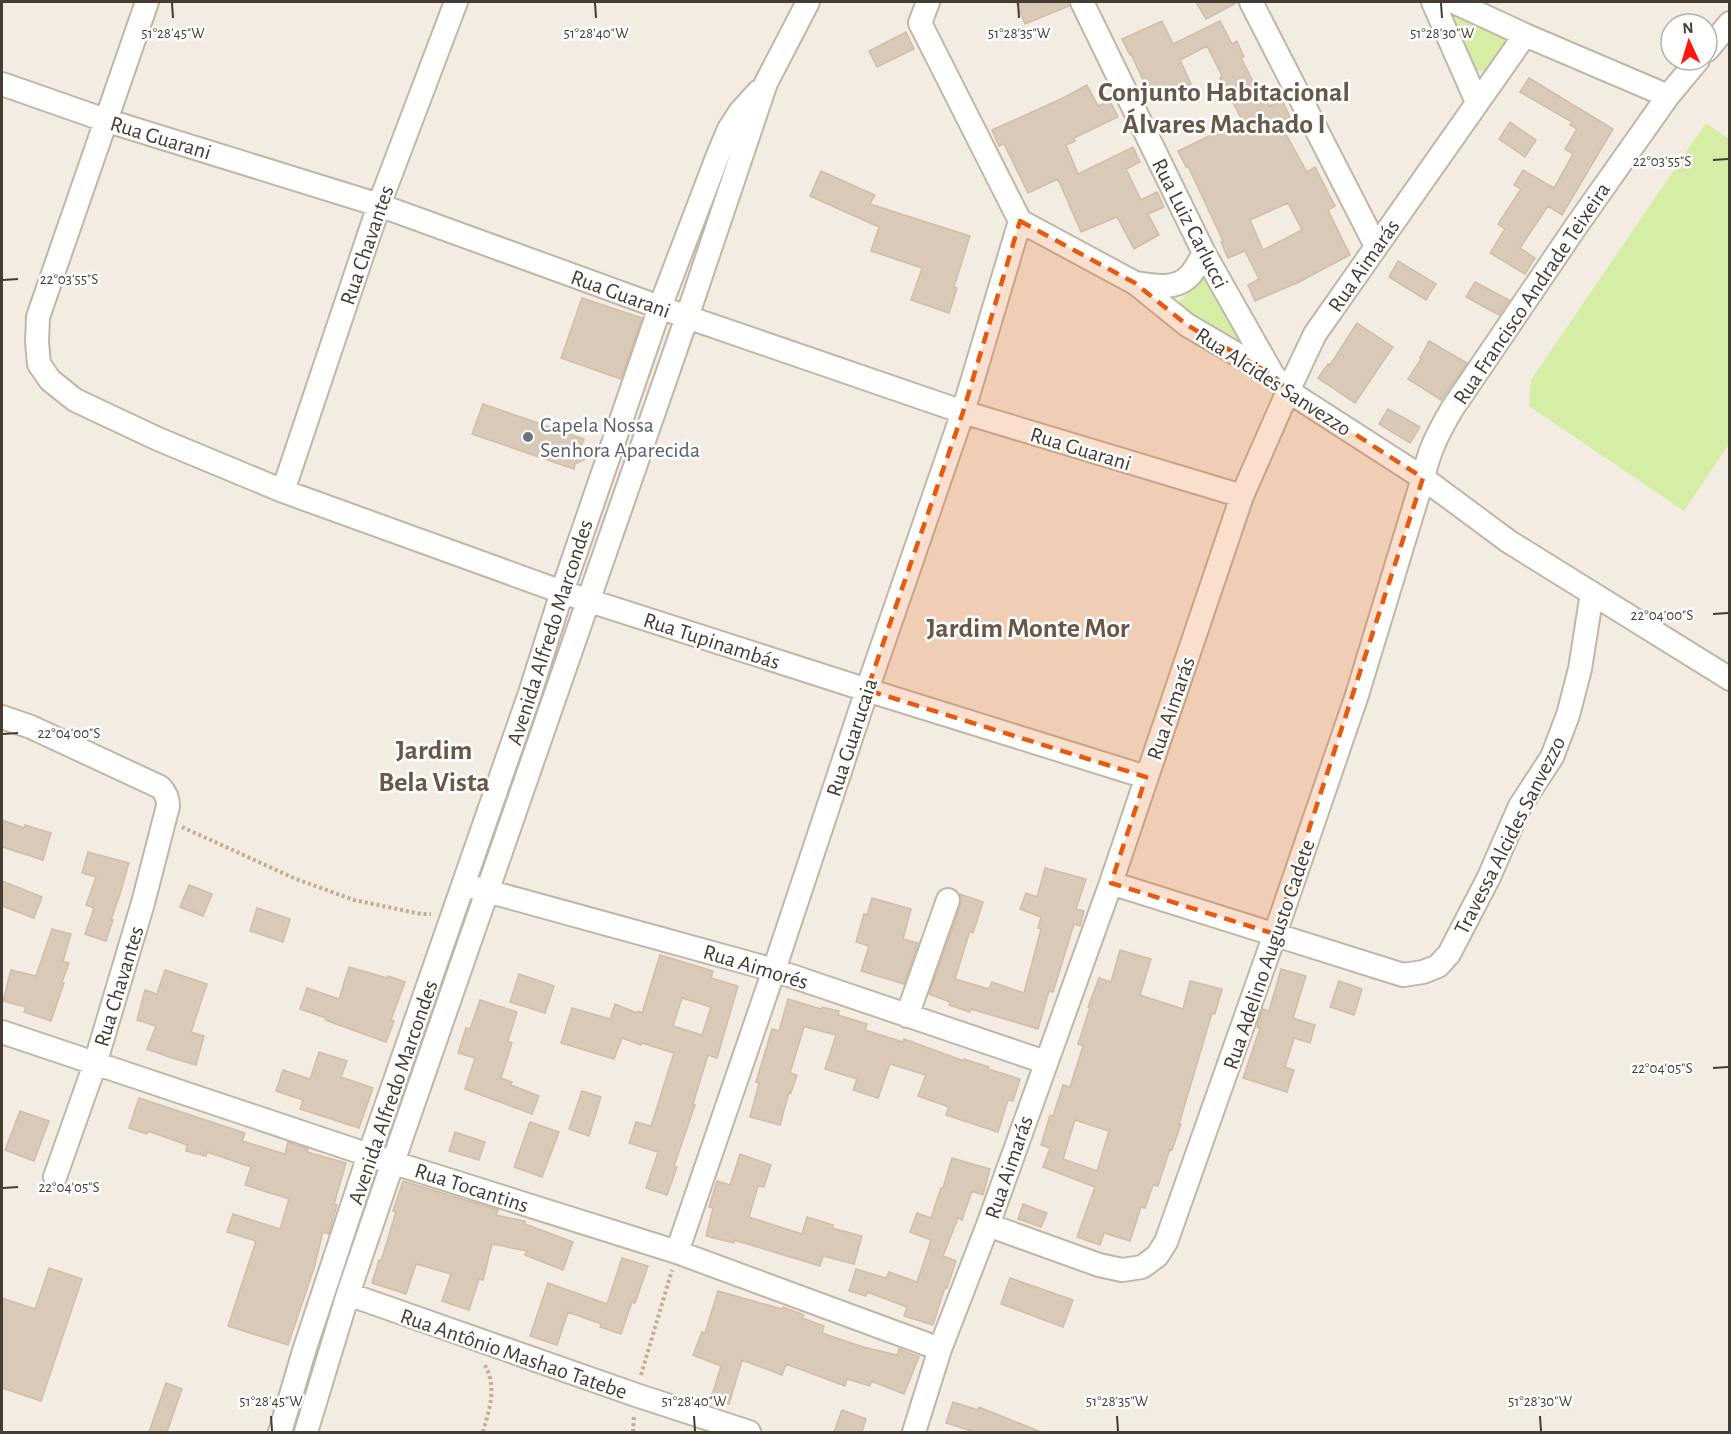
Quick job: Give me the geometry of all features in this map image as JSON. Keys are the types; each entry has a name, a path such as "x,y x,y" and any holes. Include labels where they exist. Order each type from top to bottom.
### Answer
{"street":[{"name":"Rua Tupinambás","path":"147,2 38,317 39,364 50,380 75,400 158,440 283,491 562,592 1146,777"},
{"name":"Rua Chavantes","path":"283,491 379,205 456,2"},
{"name":"Avenida Alfredo Marcondes","path":"306,1432 348,1294 393,1162 589,601 766,83 808,2"},
{"path":"928,2 920,23 1020,221"},
{"name":"Rua Luiz Carlucci","path":"1082,2 1204,253 1281,383"},
{"path":"1251,2 1376,246"},
{"path":"1432,2 1477,102"},
{"path":"1454,2 1668,96"},
{"path":"1719,36 1730,23"},
{"name":"Rua Aimarás","path":"914,1432 940,1349 988,1225 1111,883 1281,383 1525,35"},
{"name":"Rua Francisco Andrade Teixeira","path":"1424,478 1429,451 1452,409 1668,96 1688,72"},
{"name":"Avenida Alfredo Marcondes","path":"287,1430 304,1351 369,1155 530,693 562,592 660,307 729,129 766,83"},
{"name":"Rua Guarani","path":"2,84 105,120 379,205 687,317 963,412 1242,496"},
{"name":"Rua Alcides Sanvezzo","path":"1020,221 1135,283 1187,325 1281,383 1424,478 1508,541 1592,594 1727,672"},
{"name":"Rua Guarucaia","path":"677,1252 963,412 1020,221"},
{"path":"1135,283 1158,287 1183,281 1191,274 1204,253"},
{"name":"Rua Adelino Augusto Cadete","path":"988,1225 1099,1265 1122,1269 1142,1267 1157,1256 1166,1242 1357,695 1424,478"},
{"name":"Travessa Alcides Sanvezzo","path":"1275,934 1403,975 1423,972 1437,966 1449,954 1488,877 1520,806 1552,757 1568,716 1580,669 1592,594"},
{"name":"Rua Chavantes","path":"2,717 31,727 160,787 165,793 168,806 143,903 95,1064 55,1176"},
{"path":"1111,883 1275,934"},
{"name":"Rua Aimorés","path":"463,886 489,890 774,970 1045,1062"},
{"path":"907,1016 948,900"},
{"name":"Rua Tocantins","path":"2,1032 369,1155 677,1252 940,1349"},
{"name":"Rua Antônio Mashao Tatebe","path":"348,1294 749,1432"}],"path":[{"path":"165,819 296,879 354,900 421,914 453,913"},
{"path":"633,1432 636,1395 677,1252"},
{"path":"466,1336 487,1369 493,1395 483,1432"}],"highlighted area":[{"path":"1020,221 1135,283 1187,325 1274,376 1288,391 1423,478 1275,934 1111,883 1146,777 867,690 963,412"}],"green space":[{"path":"1443,6 1505,30 1509,41 1489,69 1481,71 1473,68"},
{"path":"1706,123 1729,139 1729,444 1684,511 1529,406 1531,380"},
{"path":"1204,276 1216,294 1237,336 1255,358 1233,338 1177,304"}],"building":[{"path":"1016,2 1069,2 1069,6 1025,24"},
{"path":"1196,2 1238,2 1206,19"},
{"path":"1162,21 1173,44 1220,21 1232,44 1237,41 1244,57 1241,58 1256,87 1259,85 1269,106 1282,100 1290,117 1279,122 1307,172 1315,167 1335,206 1328,210 1350,255 1299,282 1255,301 1248,285 1259,279 1245,251 1228,258 1221,242 1223,241 1188,166 1186,167 1178,151 1242,120 1220,78 1222,76 1207,46 1180,60 1191,84 1153,102 1122,39","holes":["1288,203 1302,230 1263,250 1250,220"]},
{"path":"906,32 914,49 877,67 869,51"},
{"path":"1529,78 1613,129 1562,215 1548,206 1520,248 1535,258 1525,274 1490,253 1505,229 1498,224 1521,189 1514,185 1523,170 1554,188 1573,154 1565,149 1577,129 1570,125 1572,122 1520,92"},
{"path":"1087,85 1098,106 1110,101 1118,117 1074,138 1075,141 1066,145 1078,174 1133,147 1140,162 1126,169 1141,200 1157,192 1164,207 1148,214 1159,235 1134,249 1117,217 1081,232 1058,179 1028,193 1004,144 999,146 992,130"},
{"path":"1510,122 1536,140 1525,157 1499,139"},
{"path":"821,171 875,195 870,204 970,236 954,287 957,288 949,313 911,300 922,268 871,251 879,227 810,196"},
{"path":"1398,261 1436,284 1426,300 1389,277"},
{"path":"1475,282 1509,300 1499,315 1466,297"},
{"path":"582,298 642,318 621,379 561,358"},
{"path":"1357,323 1393,347 1355,403 1318,378 1328,364 1330,365"},
{"path":"1429,341 1467,363 1441,400 1408,379"},
{"name":"Capela Nossa Senhora Aparecida","path":"483,404 584,439 581,446 587,458 575,464 574,469 472,434"},
{"path":"1388,409 1420,427 1410,443 1379,424"},
{"path":"2,820 24,828 25,825 51,833 43,860 2,847"},
{"path":"88,852 129,863 106,941 85,934 94,908 86,905 96,877 82,873"},
{"path":"1045,868 1086,879 1076,909 1084,911 1080,926 1074,924 1053,992 1049,991 1038,1029 971,1009 970,1012 949,1005 950,1002 929,994 961,904 960,894 983,902 973,933 970,931 955,979 989,989 992,982 1024,993 1041,929 1038,928 1041,917 1020,909 1026,893 1037,897"},
{"path":"2,881 42,897 34,918 2,906"},
{"path":"189,885 212,894 203,916 180,907"},
{"path":"872,898 911,909 903,939 918,943 904,984 861,971 869,946 856,942 864,914 867,915"},
{"path":"257,908 290,919 283,942 250,931"},
{"path":"52,929 71,934 63,961 69,963 51,1021 24,1012 26,1007 3,1001 11,970 36,976"},
{"path":"1120,950 1151,959 1140,995 1183,1009 1190,981 1222,989 1215,1014 1212,1013 1179,1124 1181,1124 1158,1186 1153,1185 1145,1208 1141,1207 1130,1241 1104,1233 1100,1245 1077,1237 1095,1187 1043,1167 1050,1148 1041,1145 1050,1115 1053,1116 1063,1085 1070,1087 1083,1046 1078,1044 1099,978 1111,982","holes":["1075,1120 1109,1131 1097,1171 1063,1159"]},
{"path":"660,955 713,971 711,978 738,986 717,1058 708,1055 667,1195 646,1188 658,1152 629,1143 636,1122 651,1126 674,1053 622,1038 614,1059 561,1043 572,1008 610,1019 615,1004 642,1013","holes":["682,998 711,1007 702,1035 673,1026"]},
{"path":"349,967 405,982 391,1020 394,1021 386,1042 300,1009 307,988 339,999"},
{"path":"1281,969 1306,976 1293,1018 1315,1025 1310,1043 1294,1038 1285,1067 1294,1070 1287,1092 1243,1078 1260,1028 1257,1027 1259,1020 1263,1009 1269,1011"},
{"path":"165,970 207,984 191,1032 204,1036 196,1065 147,1049 156,1026 137,1020 145,990 157,994"},
{"path":"519,974 554,986 545,1013 510,1002"},
{"path":"1339,981 1362,989 1354,1015 1330,1007"},
{"path":"788,999 821,1009 822,1007 839,1011 838,1015 867,1024 865,1030 903,1042 904,1039 1020,1079 1013,1101 1008,1100 998,1132 946,1115 949,1107 918,1096 926,1075 890,1064 878,1098 853,1090 857,1079 825,1069 836,1035 806,1027 804,1027 790,1073 797,1075 791,1093 789,1092 780,1125 750,1117 759,1083 756,1082 772,1029 779,1031"},
{"path":"480,1000 517,1012 508,1041 512,1043 501,1078 512,1082 511,1085 539,1096 532,1114 465,1089 475,1058 458,1053 466,1028 470,1029"},
{"path":"319,1052 347,1061 341,1077 373,1088 359,1128 300,1109 303,1100 276,1091 283,1070 310,1079"},
{"path":"582,1091 601,1097 589,1136 569,1129"},
{"path":"139,1098 245,1133 242,1141 285,1154 288,1142 308,1149 307,1152 346,1163 334,1204 337,1205 329,1234 323,1232 314,1268 288,1345 228,1326 256,1241 227,1232 233,1214 280,1229 289,1199 245,1185 251,1167 207,1152 206,1156 186,1151 187,1145 148,1131 147,1134 129,1128"},
{"path":"20,1111 49,1121 34,1161 5,1150"},
{"path":"530,1122 559,1132 542,1177 514,1167"},
{"path":"455,1132 485,1142 479,1160 449,1151"},
{"path":"740,1154 771,1165 764,1187 758,1186 749,1217 802,1234 807,1217 833,1225 832,1228 862,1236 854,1264 823,1256 820,1266 734,1240 734,1243 706,1236 713,1208 709,1207 717,1181 730,1185"},
{"path":"952,1158 990,1169 983,1195 972,1191 962,1220 958,1218 943,1256 956,1261 933,1325 904,1316 907,1307 867,1292 866,1296 849,1291 856,1269 886,1278 889,1272 917,1282 931,1240 910,1232 917,1213 931,1218"},
{"path":"403,1181 498,1210 496,1215 525,1221 525,1224 573,1242 563,1270 525,1255 527,1251 492,1244 483,1280 479,1279 469,1310 442,1301 451,1274 416,1264 406,1294 372,1283 396,1212 393,1211"},
{"path":"1023,1204 1047,1213 1041,1227 1018,1219"},
{"path":"622,1258 648,1266 621,1334 568,1312 557,1345 530,1336 548,1283 607,1304"},
{"path":"49,1268 82,1279 41,1401 2,1388 2,1298 35,1309"},
{"path":"1010,1278 1073,1300 1063,1327 1001,1304"},
{"path":"718,1291 782,1309 783,1307 804,1315 802,1318 824,1326 822,1333 863,1347 897,1355 899,1349 919,1357 904,1394 871,1381 870,1386 847,1379 845,1386 786,1364 782,1375 742,1360 729,1404 711,1398 721,1366 693,1355 702,1332 705,1333"},
{"path":"166,1383 182,1389 167,1432 149,1432"},
{"path":"953,1402 978,1410 979,1407 1041,1432 975,1432 946,1423"},
{"path":"842,1410 866,1419 862,1432 834,1432"}],"place":[{"name":"Capela Nossa Senhora Aparecida","path":"528,437"}],"district":[{"name":"Conjunto Habitacional Álvares Machado I","path":"1224,107"},
{"name":"Jardim Monte Mor","path":"1028,627"},
{"name":"Jardim Bela Vista","path":"434,765"}]}
